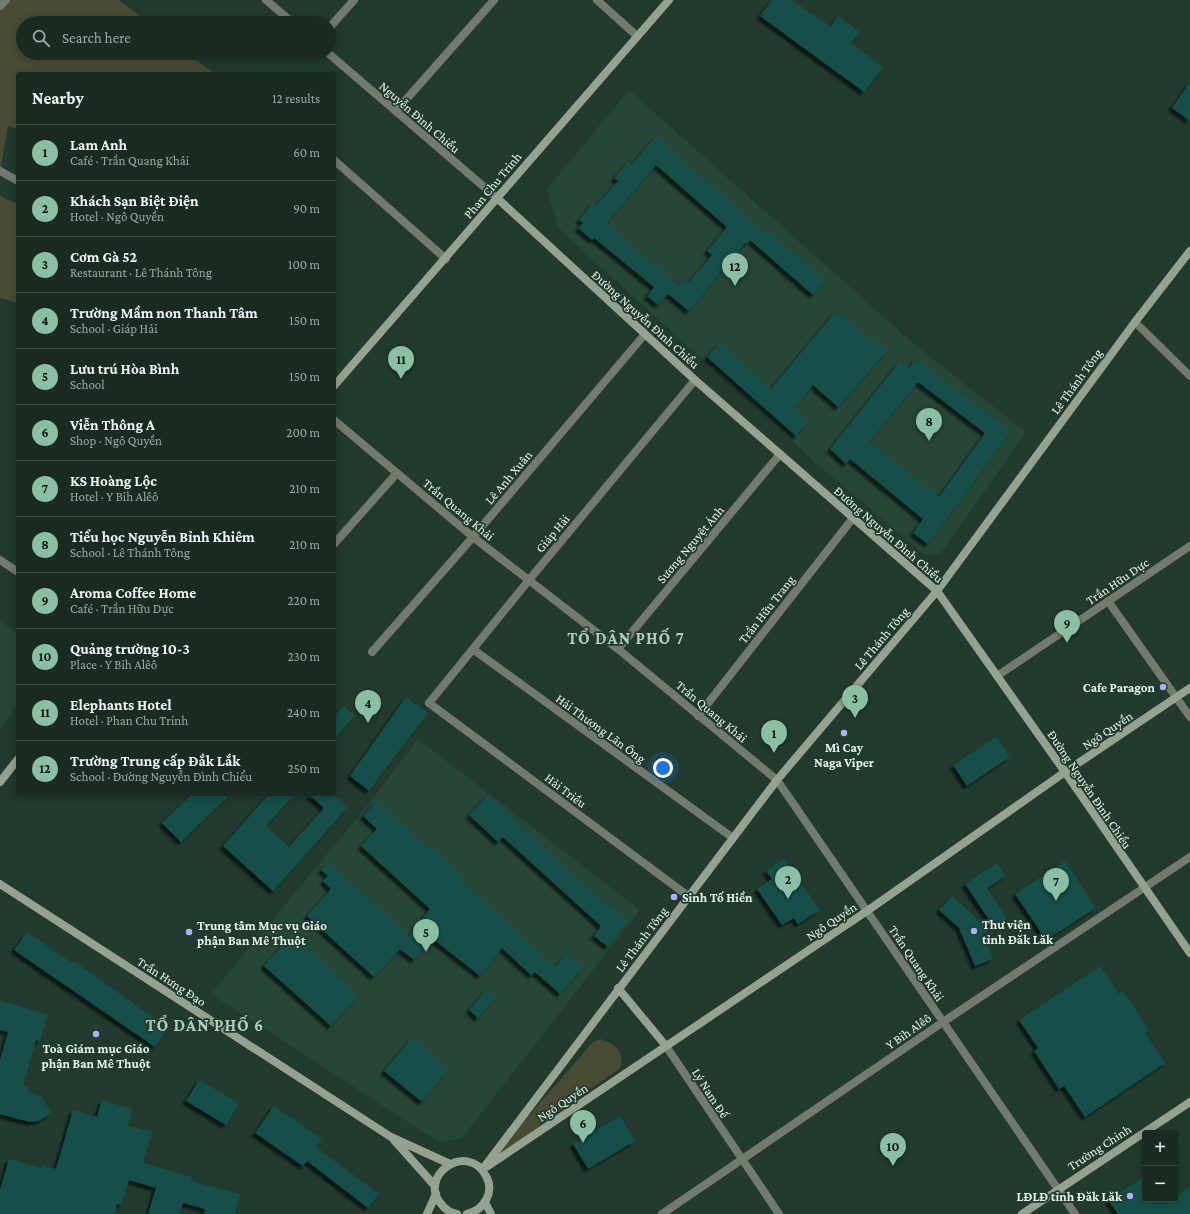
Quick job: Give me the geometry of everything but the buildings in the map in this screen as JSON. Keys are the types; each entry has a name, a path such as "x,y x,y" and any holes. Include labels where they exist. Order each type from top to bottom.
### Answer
{"street":[{"path":"0,6 6,0"},
{"path":"266,0 285,16"},
{"path":"336,20 354,0"},
{"path":"396,111 494,0"},
{"path":"597,0 636,36"},
{"name":"Phan Chu Trinh","path":"336,384 446,259 668,0"},
{"name":"Nguyễn Đình Chiểu","path":"336,60 497,198"},
{"path":"336,162 446,259"},
{"path":"0,171 16,180"},
{"name":"Đường Nguyễn Đình Chiểu","path":"497,198 695,380 937,591 1065,772 1144,889 1190,953"},
{"name":"Lê Thánh Tông","path":"482,1170 618,988 777,780 937,591 1135,322 1190,251"},
{"path":"1135,322 1190,376"},
{"name":"Lê Anh Xuân","path":"372,652 473,537 645,334"},
{"name":"Giáp Hải","path":"429,703 695,380"},
{"name":"Trần Quang Khải","path":"336,422 473,537 618,649 777,780 1075,1214"},
{"name":"Sương Nguyệt Ánh","path":"618,649 780,454"},
{"path":"336,542 397,473"},
{"name":"Trần Hữu Trang","path":"698,716 853,518"},
{"name":"Trần Hữu Dực","path":"997,676 1190,546"},
{"path":"0,560 16,571"},
{"path":"1108,601 1190,716"},
{"name":"Hải Thượng Lãn Ông","path":"474,650 733,838"},
{"name":"Ngô Quyền","path":"482,1170 867,911 1065,772 1190,688"},
{"name":"Hải Triều","path":"429,703 688,896"},
{"path":"0,782 16,762"},
{"name":"Y Bih Alêô","path":"662,1214 942,1022 1190,857"},
{"name":"Trần Hưng Đạo","path":"0,884 391,1137 450,1164"},
{"name":"Lý Nam Đế","path":"618,988 666,1046 779,1214"},
{"name":"Trường Chinh","path":"1022,1214 1190,1102"},
{"name":"Trần Hưng Đạo","path":"391,1137 435,1186"},
{"path":"457,1214 454,1214 446,1209 440,1203 436,1194 435,1186 440,1173 450,1164 458,1161 475,1164 482,1170 489,1185 485,1202 480,1208 467,1214"},
{"path":"427,1214 436,1194"},
{"path":"485,1202 491,1214"}],"shaded area":[{"path":"0,0 119,0 140,16 16,16 16,60 196,60 212,72 16,72 16,128 8,126 0,172"},
{"path":"629,90 914,344 1026,432 941,553 925,555 818,465 558,228 547,189"},
{"path":"0,196 16,203 16,302 0,298"},
{"path":"0,621 16,632 16,708 0,729"},
{"path":"418,739 640,910 462,1138 440,1143 211,994 367,806"},
{"path":"600,1039 610,1043 618,1049 621,1058 620,1068 487,1164 593,1042"}],"place":[{"name":"Trường Trung cấp Đắk Lắk","path":"735,286"},
{"name":"Elephants Hotel","path":"401,379"},
{"name":"Tiểu học Nguyễn Bỉnh Khiêm","path":"929,441"},
{"name":"Aroma Coffee Home","path":"1067,643"},
{"name":"Cafe Paragon","path":"1163,687"},
{"name":"Cơm Gà 52","path":"855,718"},
{"name":"Trường Mầm non Thanh Tâm","path":"368,723"},
{"name":"Mì Cay Naga Viper","path":"844,733"},
{"name":"Lam Anh","path":"774,753"},
{"name":"Sinh Tố Hiền","path":"674,897"},
{"name":"Khách Sạn Biệt Điện","path":"788,899"},
{"name":"KS Hoàng Lộc","path":"1056,901"},
{"name":"Thư viện tỉnh Đăk Lăk","path":"974,931"},
{"name":"Trung tâm Mục vụ Giáo phận Ban Mê Thuột","path":"189,932"},
{"name":"Lưu trú Hòa Bình","path":"426,952"},
{"name":"Toà Giám mục Giáo phận Ban Mê Thuột","path":"96,1034"},
{"name":"Viễn Thông A","path":"583,1143"},
{"name":"Quảng trường 10-3","path":"893,1166"},
{"name":"LĐLĐ tỉnh Đăk Lăk","path":"1130,1196"}],"district":[{"name":"TỔ DÂN PHỐ 7","path":"626,638"},
{"name":"TỔ DÂN PHỐ 6","path":"205,1025"}]}
